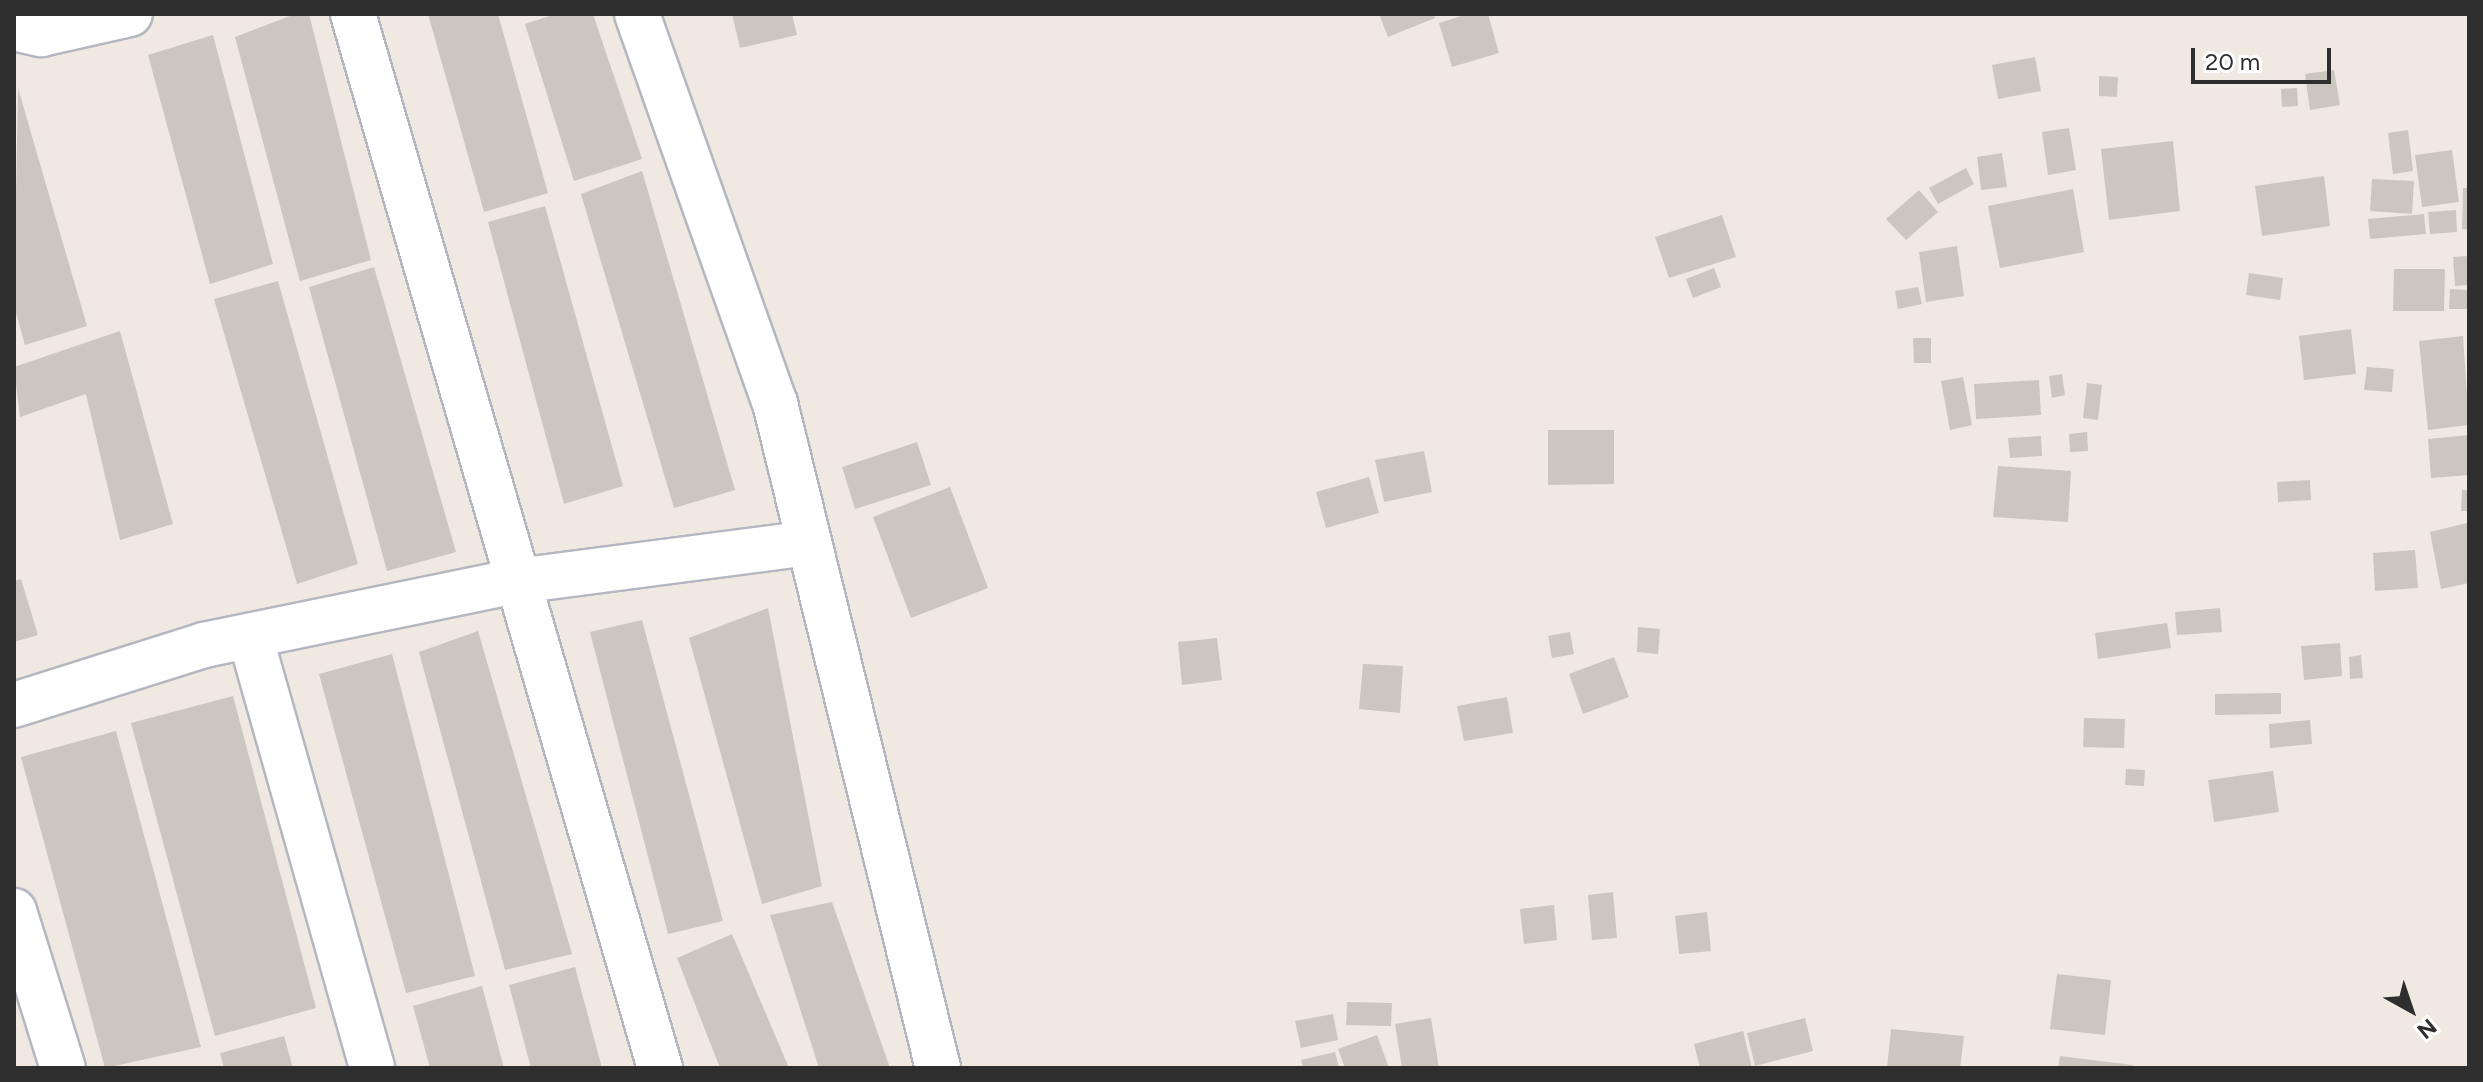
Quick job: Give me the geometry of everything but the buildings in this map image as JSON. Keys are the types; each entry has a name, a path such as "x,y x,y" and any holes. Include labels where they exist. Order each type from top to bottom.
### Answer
{"street":[{"path":"14,28 41,34 130,14"},
{"path":"353,14 660,1068"},
{"path":"637,14 775,403 938,1068"},
{"path":"14,705 250,636 517,581 809,543"},
{"path":"250,636 372,1068"},
{"path":"14,911 63,1068"}]}
